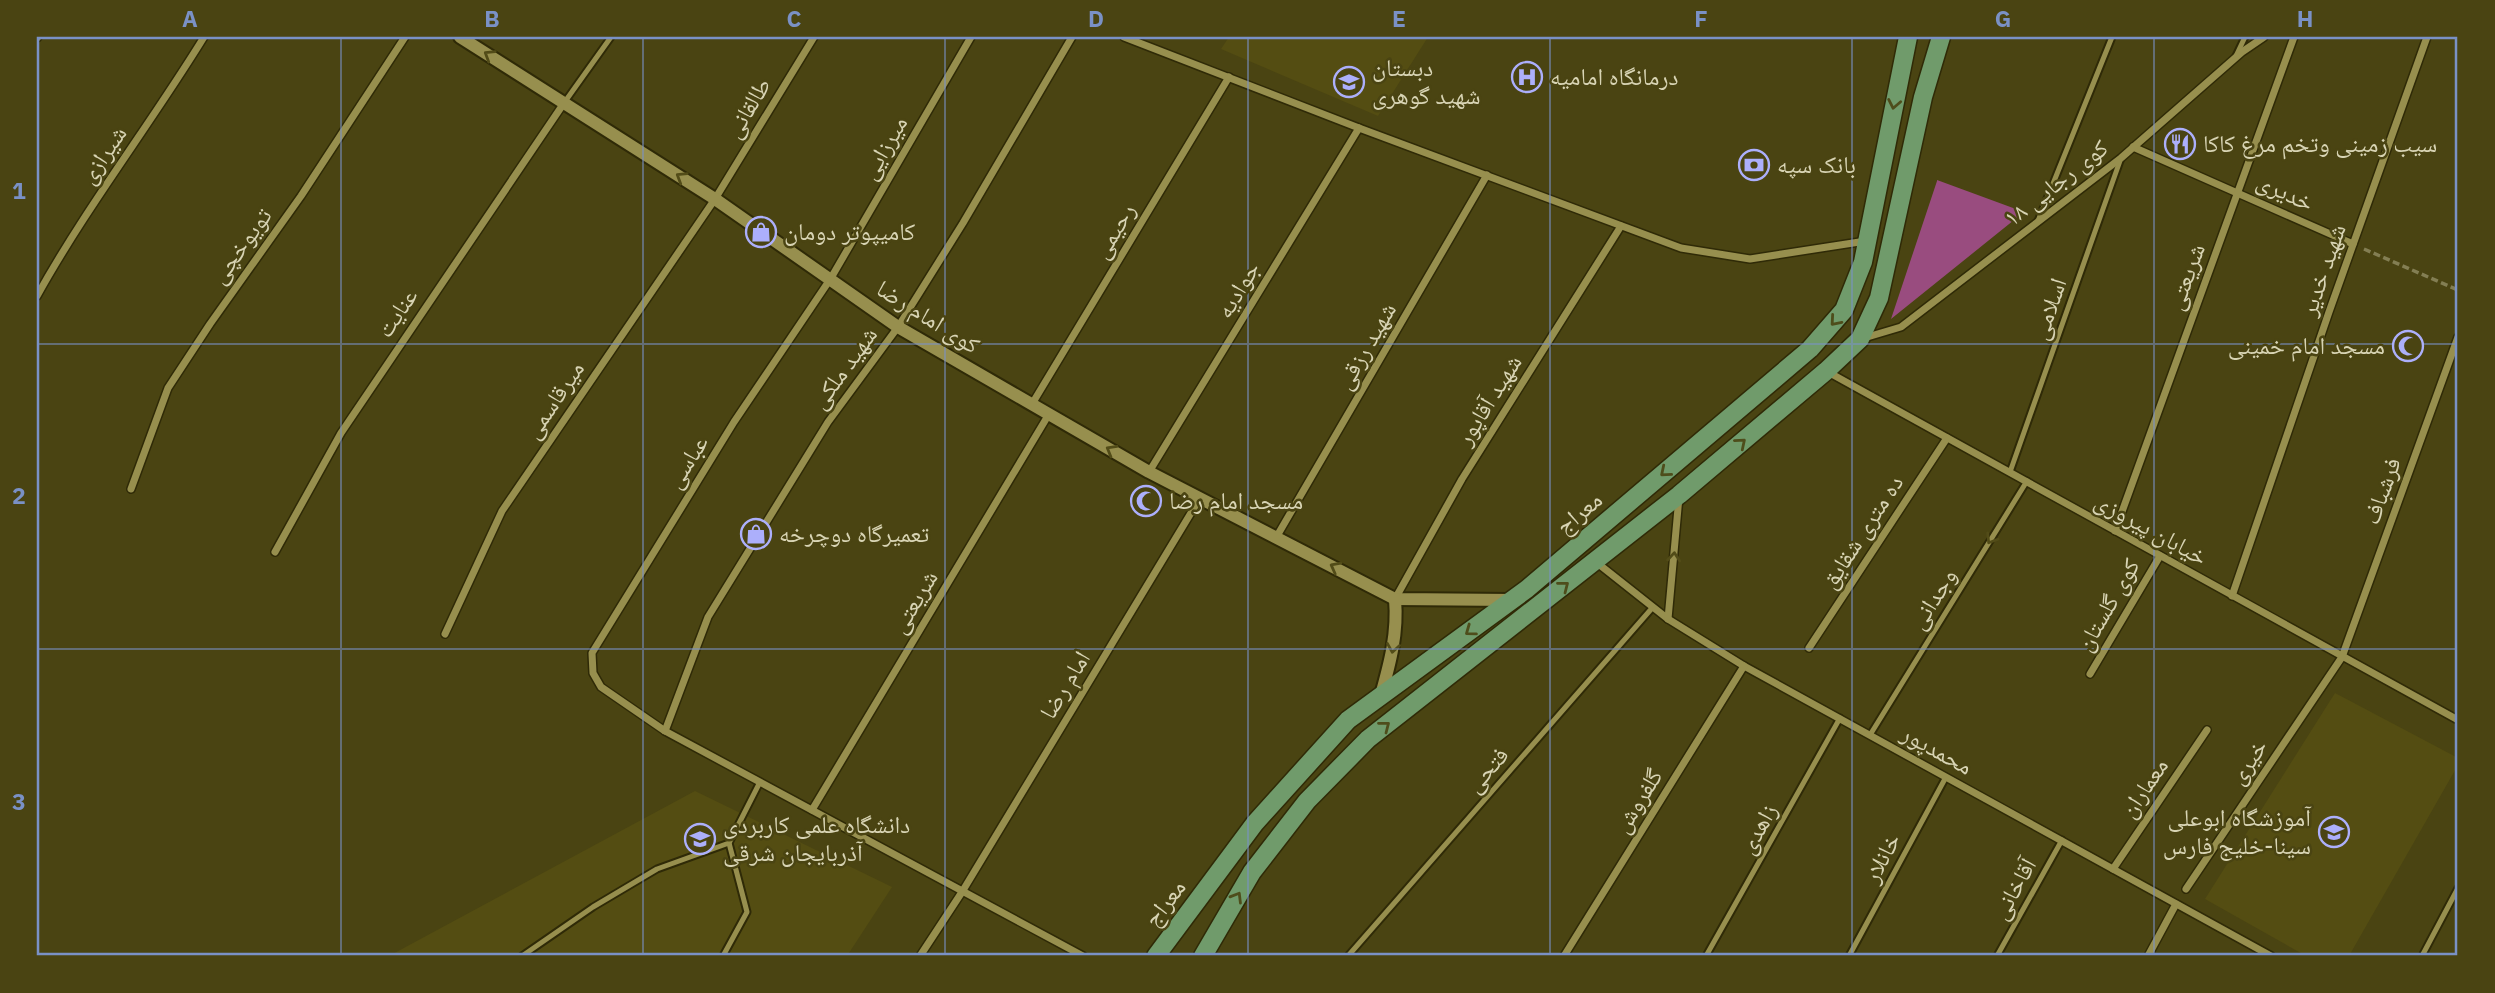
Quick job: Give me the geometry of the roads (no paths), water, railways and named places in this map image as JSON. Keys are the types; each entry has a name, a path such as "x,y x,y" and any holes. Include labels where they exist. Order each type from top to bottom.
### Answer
{"main road":[{"name":"معراج","path":"1156,956 1255,823 1348,720 1513,600 1810,349 1844,310 1863,262 1908,37"},
{"name":"معراج","path":"1203,956 1252,872 1316,792 1368,739 1679,495 1860,339 1879,298 1923,97 1941,37"}],"street":[{"name":"شیرازی","path":"37,296 71,237 204,37"},
{"name":"تویوخچی","path":"131,489 168,388 309,185 404,37"},
{"name":"کوی امام رضا","path":"460,37 715,199 898,327 1149,472 1395,599"},
{"name":"طالقانی","path":"715,199 814,37"},
{"name":"میرزایی","path":"831,278 971,37"},
{"name":"شهید ملکی","path":"665,731 708,617 828,422 898,327 1072,37"},
{"path":"1124,37 1681,248 1750,259 1867,241"},
{"name":"کوی رجایی ۱۸","path":"1860,339 1901,327 2121,158 2264,37"},
{"name":"شریعتی","path":"2115,531 2294,37"},
{"name":"شهید خدیر","path":"2232,596 2427,37"},
{"name":"رحیمی","path":"1032,404 1229,77"},
{"name":"عنایت","path":"275,552 341,433 466,244 564,103"},
{"name":"جوادیه","path":"1149,472 1359,128"},
{"name":"خدیری","path":"2133,147 2238,191 2353,244"},
{"name":"شهید رزقی","path":"1277,536 1487,175"},
{"name":"میرقاسمی","path":"445,634 502,511 715,199"},
{"name":"شهید آقاپور","path":"1395,599 1462,479 1621,226"},
{"name":"عباسی","path":"665,731 601,687 593,673 592,653 734,422 831,278"},
{"name":"فرشباف","path":"2343,657 2458,337"},
{"name":"خیابان پیروزی","path":"1826,371 2458,720"},
{"name":"شریعتی","path":"812,810 1049,414"},
{"name":"ده متری شقایق","path":"1809,648 1947,438"},
{"path":"1668,619 1679,495"},
{"name":"امام رضا","path":"920,956 962,892 1200,498"},
{"name":"کوی گلستان","path":"2090,674 2160,556"},
{"name":"محمدپور","path":"1595,561 1668,619 1744,666 2272,956"},
{"path":"1381,695 1393,654 1397,620 1395,599 1513,600"},
{"name":"خیری","path":"2186,889 2343,657"},
{"name":"گلفروش","path":"1564,956 1744,666"},
{"name":"معماران","path":"2113,869 2207,730"},
{"path":"665,731 1083,956"},
{"path":"2148,956 2176,904"}],"lane":[{"path":"564,103 611,37"},
{"path":"2038,221 2112,37"},
{"path":"2236,58 2245,37"},
{"name":"اسلامی","path":"2010,472 2121,158"},
{"name":"وجدانی","path":"1870,735 2026,481"},
{"name":"فتحی","path":"1348,956 1653,607"},
{"name":"زاهدی","path":"1706,956 1840,718"},
{"name":"خانلار","path":"1849,956 1946,777"},
{"path":"723,956 747,912 729,843 760,782"},
{"name":"آقاخانی","path":"1997,956 2062,839"},
{"path":"522,956 593,907 657,869 729,843"},
{"path":"2422,956 2458,888"}],"place":[{"name":"درمانگاه امامیه","path":"1527,77"},
{"name":"دبستان شهید گوهری","path":"1349,82"},
{"name":"سیب زمینی وتخم مرغ کاکا","path":"2180,144"},
{"name":"بانک سپه","path":"1754,165"},
{"name":"کامیپوتر دومان","path":"761,232"},
{"name":"مسجد امام خمینی","path":"2408,346"},
{"name":"مسجد امام رضا","path":"1146,501"},
{"name":"تعمیرگاه دوچرخه","path":"756,534"},
{"name":"آموزشگاه ابوعلی سینا-خلیج فارس","path":"2334,832"},
{"name":"دانشگاه علمی کاربردی آذربایجان شرقی","path":"700,839"}]}
